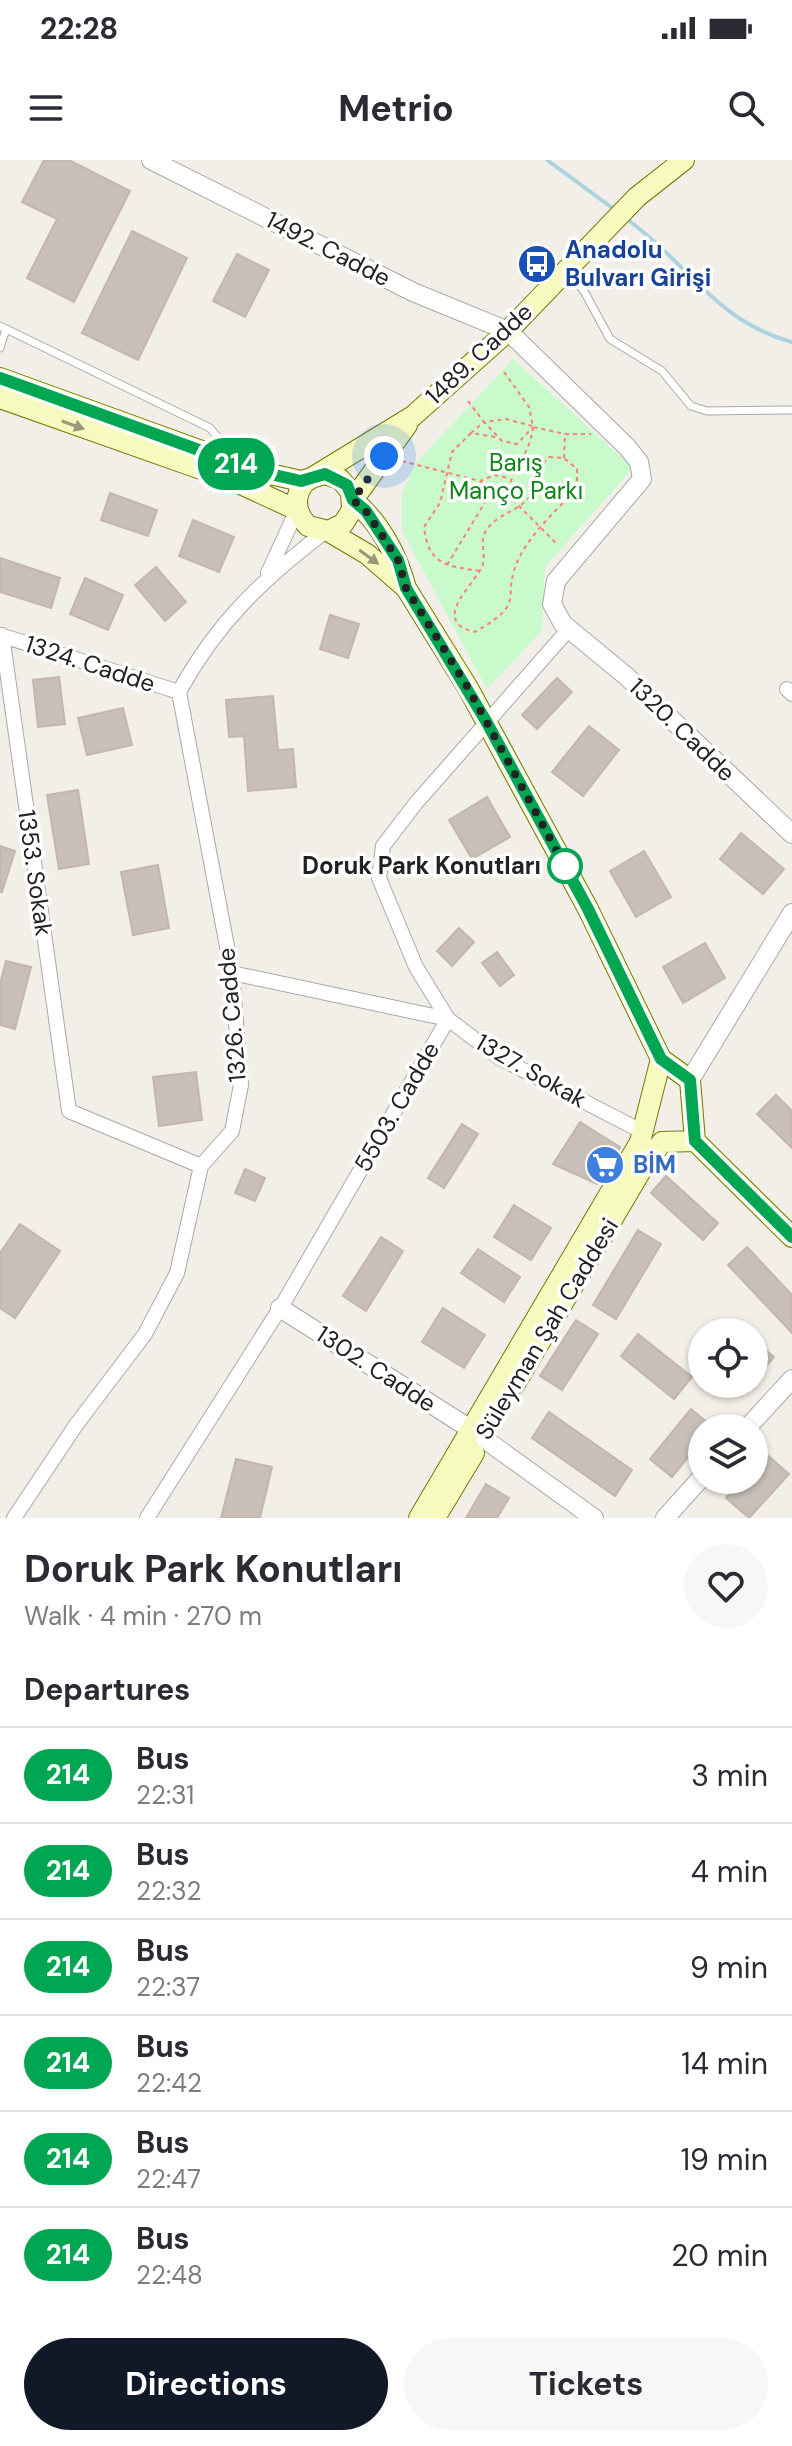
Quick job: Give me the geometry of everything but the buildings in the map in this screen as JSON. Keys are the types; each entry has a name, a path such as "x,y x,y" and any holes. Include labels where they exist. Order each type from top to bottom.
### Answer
{"main road":[{"name":"1489. Cadde","path":"317,476 413,416 508,331 637,197 684,160"},
{"path":"0,378 217,458 301,481 317,476 340,479 353,500 366,511 398,560 406,588 486,721 588,909 661,1059 690,1080 695,1141 792,1237"},
{"path":"0,398 232,480 297,510 308,526 327,531 367,554 406,588"},
{"name":"1489. Cadde","path":"353,500 413,416"},
{"path":"297,510 301,487 317,476"},
{"path":"327,531 349,518 353,500"},
{"path":"641,1137 661,1059"},
{"path":"647,1106 662,1142 695,1141"},
{"name":"Süleyman Şah Caddesi","path":"435,1518 477,1434 641,1137"},
{"name":"Süleyman Şah Caddesi","path":"419,1518 477,1434 642,1169 662,1142"}],"street":[{"name":"1492. Cadde","path":"151,160 413,292 508,331"},
{"path":"508,331 639,462 642,479 556,581 552,604 569,629"},
{"path":"266,577 297,510"},
{"path":"179,692 201,651 266,577 327,531"},
{"name":"5503. Cadde","path":"147,1518 280,1308 448,1019 416,967 379,878 383,846 486,721 569,629"},
{"name":"1320. Cadde","path":"569,629 626,676 792,834"},
{"name":"1324. Cadde","path":"1,635 179,692"},
{"name":"1353. Sokak","path":"1,635 69,1111 201,1166"},
{"name":"1326. Cadde","path":"14,1518 76,1425 145,1334 177,1273 201,1166 232,1131 241,1085 232,973 179,692"},
{"path":"690,1080 792,913"},
{"name":"1327. Sokak","path":"232,973 448,1019 498,1057 641,1137"},
{"name":"1302. Cadde","path":"280,1308 477,1434 594,1518"},
{"path":"760,1414 792,1379"},
{"path":"665,1518 688,1493"}],"lane":[{"path":"566,270 584,291 610,339 662,371 691,406 707,411 792,410"},
{"path":"0,348 3,328 210,428 219,439 217,458"}],"path":[{"path":"504,372 529,407 533,427 527,454 509,478 509,495 557,544"},
{"path":"468,401 495,437"},
{"path":"480,571 446,566 432,555 424,527 440,503 452,452 484,422 506,419 565,434 611,431"},
{"path":"471,433 517,444 533,427"},
{"path":"564,458 565,434"},
{"path":"549,457 564,458 577,469 577,488 541,528 517,562 510,603 503,616 475,632 459,624 455,611 462,591 480,571 484,560 483,535 501,516 533,493 540,465 549,457"},
{"path":"402,461 480,481 495,475 509,478"},
{"path":"480,481 490,494 509,495"},
{"path":"446,566 490,494"}],"green space":[{"name":"Barış Manço Parkı","path":"513,359 633,468 545,567 542,631 487,689 402,531 402,494 416,463"}],"waterway":[{"path":"547,160 611,207"},
{"path":"628,220 722,306 765,333 792,342"}],"bus line":[{"name":"214","path":"0,378 257,471 301,481 325,474 347,485 353,500 366,511 398,560 406,588 468,688 588,909 661,1059 690,1080 696,1113 695,1141 792,1237"}],"place":[{"name":"Anadolu Bulvarı Girişi","path":"537,264"},
{"name":"Doruk Park Konutları","path":"565,866"},
{"name":"BİM","path":"605,1165"}],"route":[{"path":"384,456 353,500 366,511 398,560 406,588 468,688 565,866"}]}
